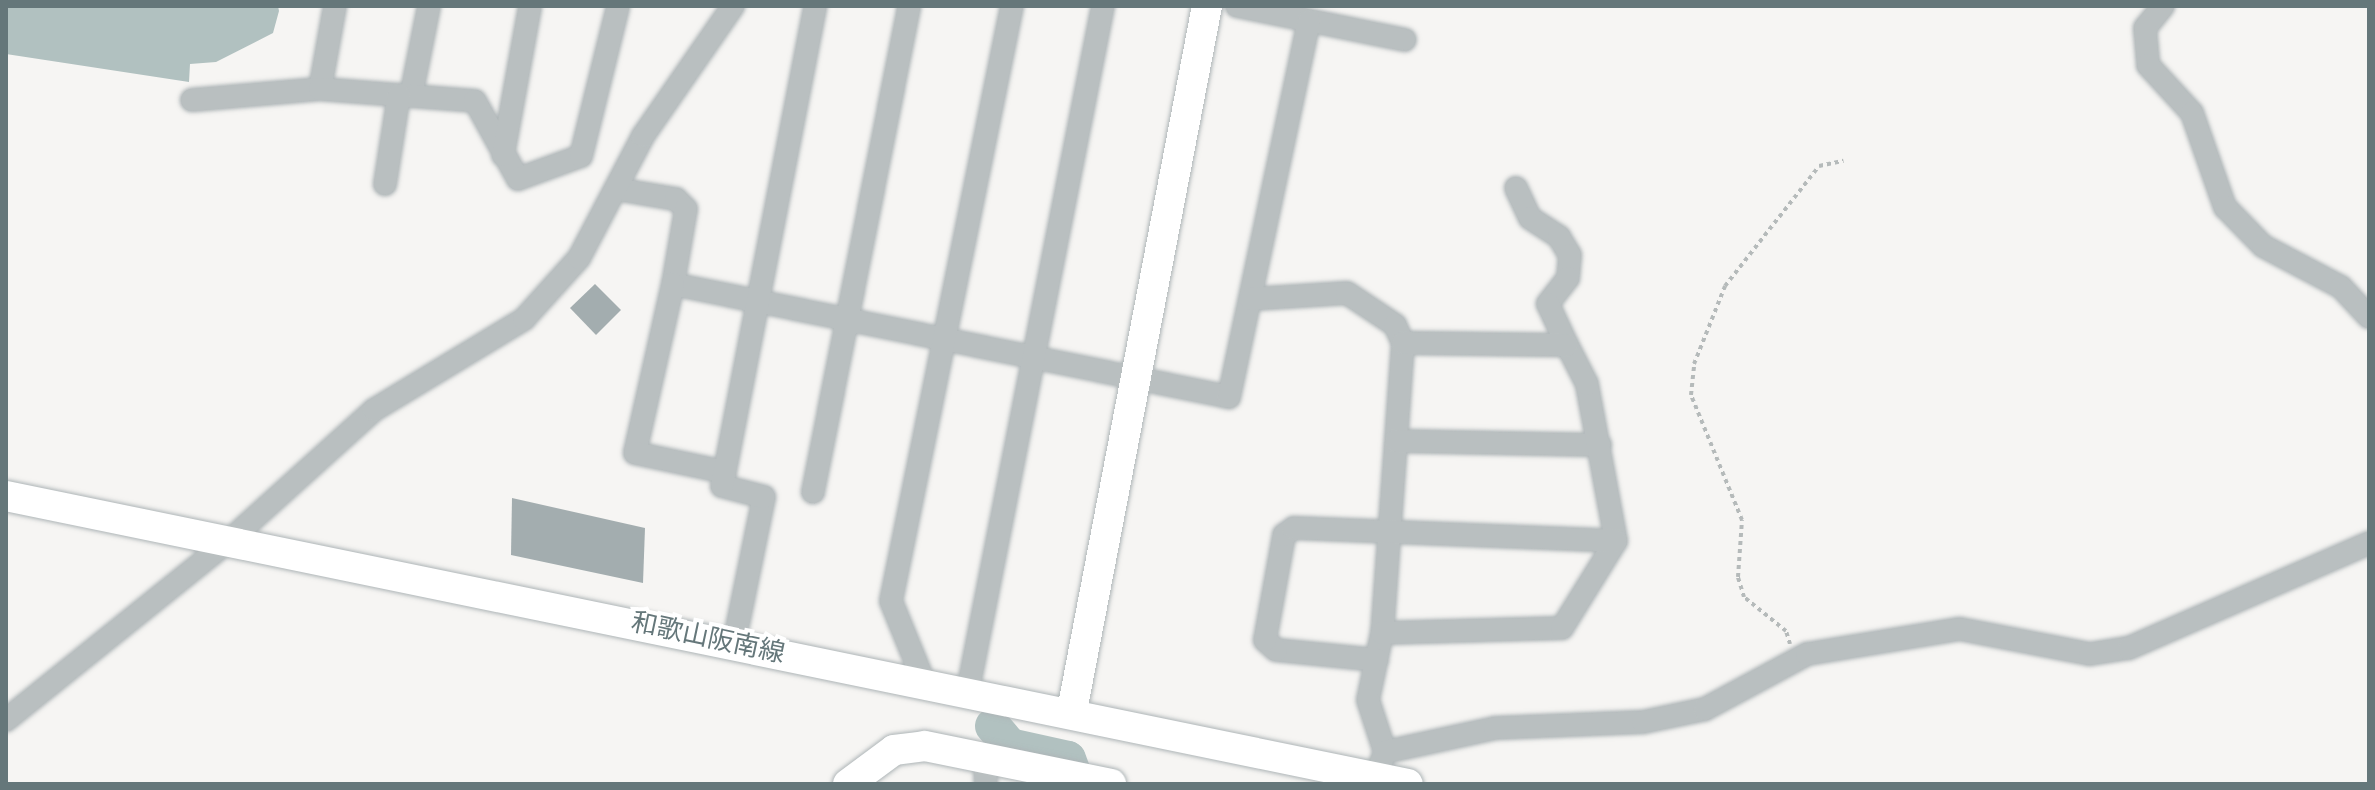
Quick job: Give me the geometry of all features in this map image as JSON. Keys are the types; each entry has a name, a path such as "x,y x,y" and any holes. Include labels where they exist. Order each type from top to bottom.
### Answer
{"main road":[{"path":"1072,711 1131,376 1207,6"},
{"name":"和歌山阪南線","path":"6,496 1072,711 1318,776 1381,764 1408,784"},
{"path":"848,784 894,750 925,746 985,772 1074,777 1111,784"}],"street":[{"path":"320,89 335,6"},
{"path":"385,184 429,6"},
{"path":"503,155 530,6"},
{"path":"192,100 320,89 475,101 518,179 581,156 618,6"},
{"path":"6,720 230,540 374,410 524,319 579,258 643,136 733,6"},
{"path":"734,643 764,497 722,486 815,6"},
{"path":"813,492 909,6"},
{"path":"924,682 891,601 947,339 1012,6"},
{"path":"968,690 1103,6"},
{"path":"1237,6 1316,16 1405,40"},
{"path":"2163,6 2145,28 2148,65 2192,113 2225,207 2263,246 2341,287 2369,317"},
{"path":"673,284 1229,397 1316,16"},
{"path":"1382,633 1562,628 1616,541 1587,384 1548,304 1568,278 1570,255 1559,237 1530,218 1516,188"},
{"path":"616,189 676,199 686,209 673,284 635,453 725,472"},
{"path":"1251,299 1347,293 1395,325 1403,343 1382,633 1368,700 1381,764 1495,728 1643,722 1705,709 1793,662 1960,629 2077,653 2129,648 2369,543"},
{"path":"1403,343 1567,345"},
{"path":"1396,441 1600,445"},
{"path":"1377,660 1276,650 1265,640 1284,535 1294,528 1616,541"}],"path":[{"path":"1793,662 1786,631 1744,597 1738,577 1742,520 1691,395 1694,364 1725,286 1819,166 1843,161"}],"shaded area":[{"path":"6,6 278,6 279,11 273,33 216,62 190,64 189,82 6,54"}],"building":[{"path":"595,284 621,310 596,335 570,308"},
{"path":"512,498 645,528 643,583 511,555"}],"waterway":[{"path":"993,726 1010,746 1068,759 1077,784"}]}
